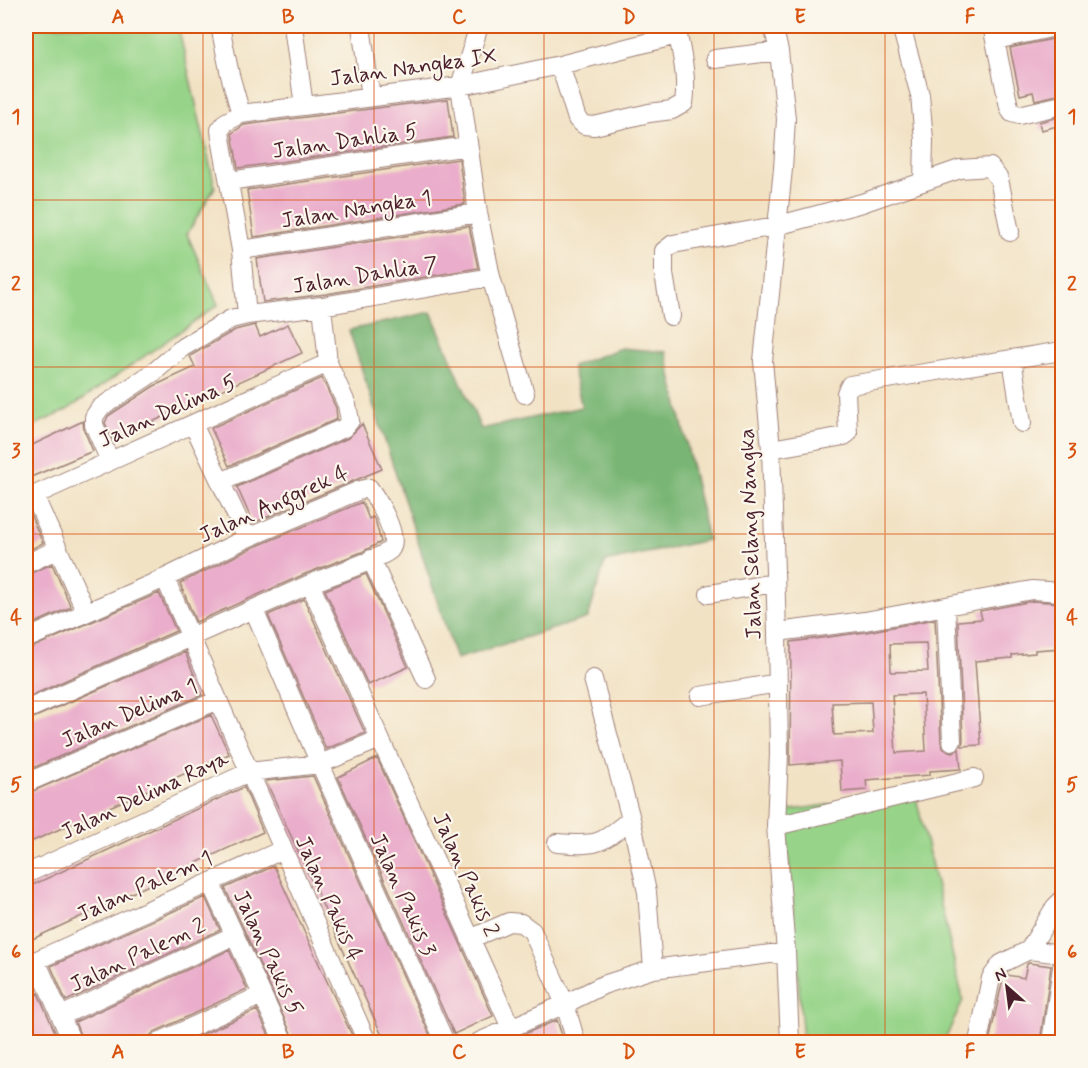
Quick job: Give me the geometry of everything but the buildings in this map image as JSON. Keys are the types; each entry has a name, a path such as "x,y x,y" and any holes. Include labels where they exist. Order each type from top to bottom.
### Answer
{"street":[{"path":"219,26 233,118 220,130 241,250 247,315"},
{"path":"293,26 304,106"},
{"path":"361,26 371,97"},
{"path":"479,26 460,86 478,213 491,278 525,394"},
{"name":"Jalan Selang Nangka","path":"773,26 779,51 786,119 763,361 771,449 777,632 779,753 776,826 786,952 790,1042"},
{"path":"901,26 920,95 924,140 923,182"},
{"path":"1060,26 994,33 1012,113 1019,115 1062,105"},
{"path":"560,65 577,119 584,125 594,126 672,110 684,103 686,92 677,30"},
{"name":"Jalan Nangka IX","path":"233,118 304,106 460,86 560,65 677,30"},
{"path":"715,59 779,51"},
{"name":"Jalan Dahlia 5","path":"229,181 468,147"},
{"path":"671,316 664,274 664,251 673,244 776,226 862,203 960,169 990,167 999,179 1010,232"},
{"name":"Jalan Nangka 1","path":"241,250 478,213"},
{"name":"Jalan Dahlia 7","path":"110,461 94,425 94,417 100,408 154,372 183,347 231,320 247,315 322,306 491,278"},
{"path":"221,482 344,428 350,421 346,405 328,363 322,306"},
{"path":"771,449 844,436 848,433 846,393 850,385 1062,351"},
{"path":"1012,359 1022,423"},
{"name":"Jalan Delima 5","path":"30,497 328,363"},
{"path":"193,424 247,538"},
{"name":"Jalan Anggrek 4","path":"26,639 165,578 247,538 360,490 369,488 379,502 391,530 394,541 390,550 26,710"},
{"path":"30,497 58,549 86,612"},
{"path":"26,564 58,549"},
{"path":"370,559 426,679"},
{"name":"Jalan Pakis 4","path":"165,578 367,1042"},
{"path":"709,594 774,583"},
{"name":"Jalan Pakis 2","path":"310,584 511,1028"},
{"path":"777,632 864,621 1032,590 1062,592"},
{"path":"946,606 952,741"},
{"name":"Jalan Pakis 3","path":"254,610 320,764 445,1042"},
{"path":"593,679 632,819 647,892 653,969"},
{"path":"700,696 778,683"},
{"name":"Jalan Delima 1","path":"26,783 218,700"},
{"name":"Jalan Delima Raya","path":"26,874 249,772 320,764 380,739"},
{"path":"776,826 974,778"},
{"path":"557,843 598,844 632,819"},
{"name":"Jalan Palem 1","path":"31,962 282,850"},
{"name":"Jalan Pakis 5","path":"210,882 284,1042"},
{"path":"978,1042 991,978 1001,964 1029,950 1055,907 1062,900"},
{"path":"470,939 509,922 521,923 532,931 565,1004 576,1042"},
{"name":"Jalan Palem 2","path":"61,1016 234,935"},
{"path":"1029,950 1062,954"},
{"path":"478,1042 603,985 653,969 722,958 786,952"},
{"path":"31,962 61,1016 72,1042"},
{"path":"1051,1042 1062,968"},
{"path":"159,1042 262,995"}],"green space":[{"path":"26,26 178,26 215,187 187,234 218,305 67,410 26,429"},
{"path":"431,312 481,429 582,407 572,366 621,348 666,352 708,540 605,562 588,618 456,659 349,330"},
{"path":"915,793 963,1000 944,1042 803,1042 785,811"}]}
